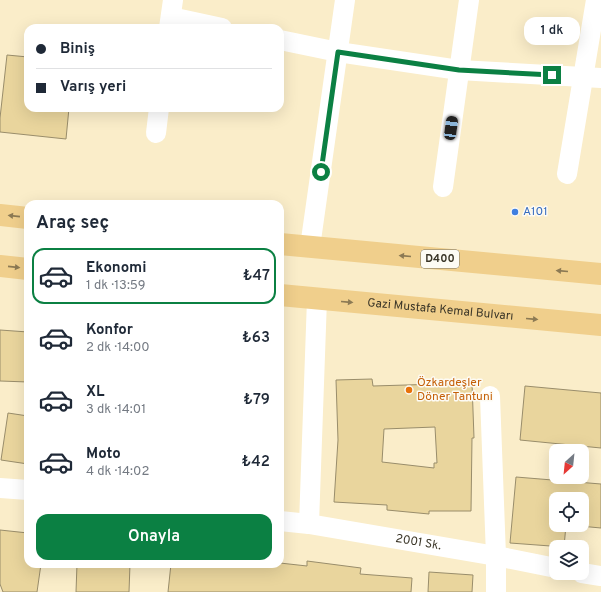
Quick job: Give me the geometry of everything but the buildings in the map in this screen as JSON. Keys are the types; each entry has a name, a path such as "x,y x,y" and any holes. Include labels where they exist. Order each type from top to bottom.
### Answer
{"highway":[{"path":"0,215 24,218"},
{"name":"D400","path":"284,244 601,274"},
{"path":"0,266 24,268"},
{"name":"Gazi Mustafa Kemal Bulvarı","path":"284,295 601,325"}],"street":[{"path":"310,247 345,0"},
{"path":"443,187 469,0"},
{"path":"567,174 592,77 595,1"},
{"path":"171,15 206,24"},
{"path":"284,41 338,52 459,70 592,77"},
{"path":"156,133 159,112"},
{"path":"309,524 317,299"},
{"path":"490,396 496,592"},
{"path":"0,488 24,490"},
{"name":"2001 Sk.","path":"284,521 309,524 549,567"}],"place":[{"name":"A101","path":"515,212"},
{"name":"Özkardeşler Döner Tantuni","path":"409,390"}],"route":[{"path":"321,172 338,52 459,70 552,75"}]}
